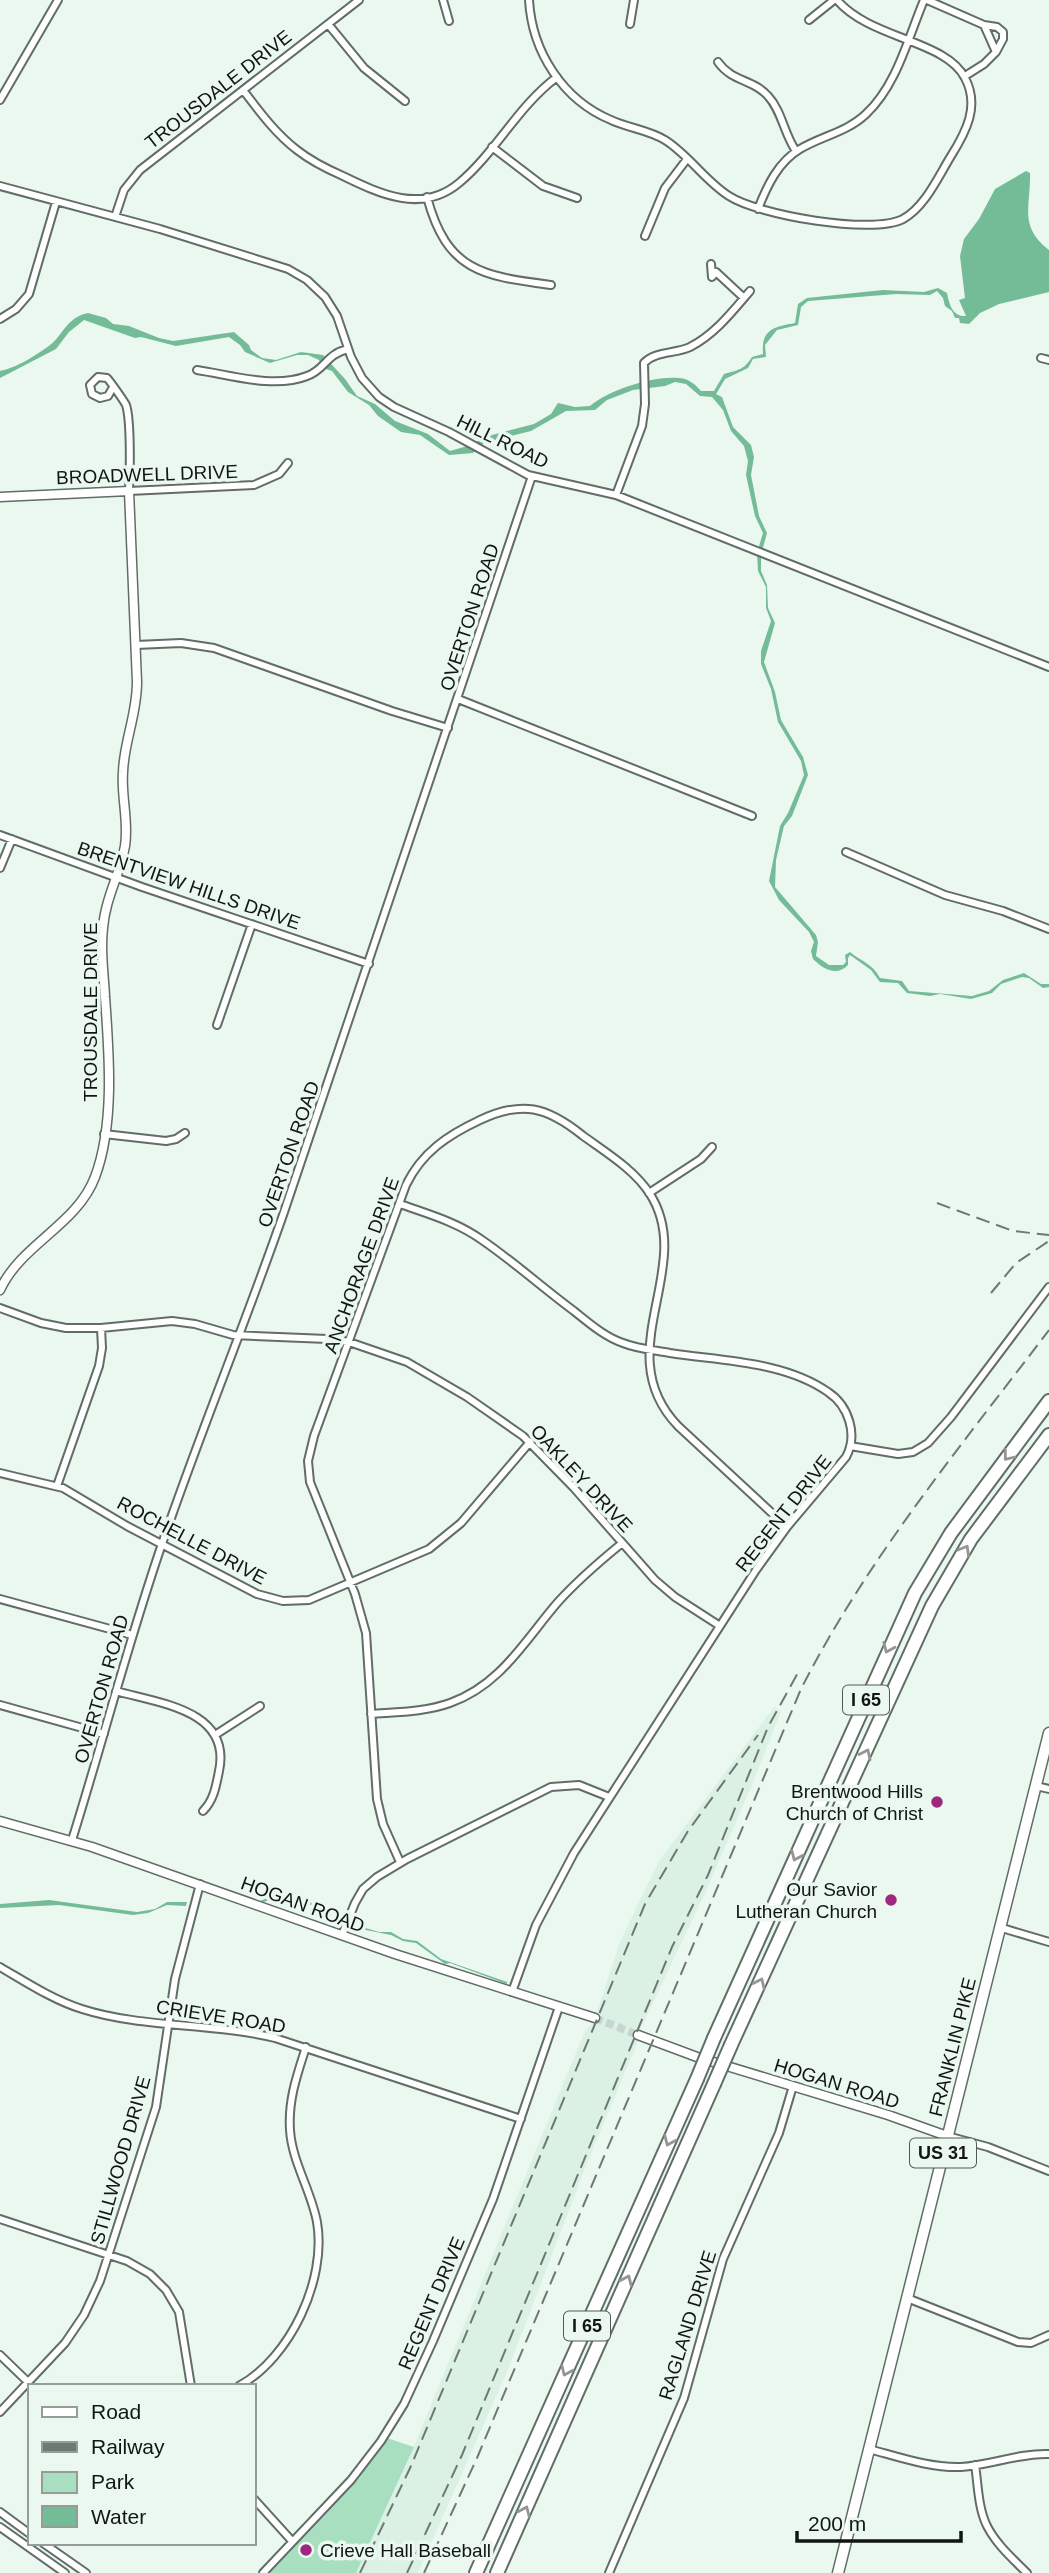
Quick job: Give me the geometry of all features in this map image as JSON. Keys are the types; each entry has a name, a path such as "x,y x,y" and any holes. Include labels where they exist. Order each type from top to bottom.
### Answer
{"highway":[{"name":"I 65","path":"476,2573 915,1593 951,1533 1049,1401"},
{"name":"I 65","path":"497,2573 731,2045 932,1606 971,1539 1049,1436"}],"main road":[{"name":"FRANKLIN PIKE","path":"838,2573 1049,1733"}],"street":[{"path":"0,100 58,0"},
{"name":"TROUSDALE DRIVE","path":"115,217 124,190 136,173 359,0"},
{"path":"443,0 449,21"},
{"path":"529,0 538,43 557,77 587,107 611,120 659,136 726,194 758,209 779,215 871,225 892,223 909,215 932,186 968,125 971,101 965,76 946,57 867,24 835,0 809,20"},
{"path":"630,24 634,0"},
{"path":"758,209 775,173 796,151 846,129 871,110 888,85 926,0 984,25 998,27 1002,31 1003,38 996,52 984,64 965,76"},
{"path":"328,24 364,68 405,102"},
{"path":"984,25 996,52"},
{"path":"718,61 728,74 759,88 771,99 796,151"},
{"path":"243,90 277,132 297,150 322,166 392,198 411,200 455,186 473,171 529,101 557,77"},
{"path":"492,147 543,186 577,198"},
{"path":"645,236 665,188 687,159"},
{"name":"HILL ROAD","path":"0,186 264,259 298,274 316,287 330,303 362,378 379,397 400,410 467,441 532,476 616,495 1049,667"},
{"path":"427,197 440,234 469,265 499,278 551,285"},
{"path":"0,319 16,309 29,294 56,202"},
{"path":"711,264 712,277 716,272 744,298"},
{"path":"616,495 642,426 645,361 686,348 701,340 719,326 750,291"},
{"path":"197,370 283,381 310,375 336,352 348,349"},
{"path":"112,389 127,410 129,491"},
{"name":"BROADWELL DRIVE","path":"0,497 254,485 279,474 288,463"},
{"name":"OVERTON ROAD","path":"72,1840 162,1543 241,1335 369,964 532,476"},
{"name":"TROUSDALE DRIVE","path":"0,1290 17,1262 68,1215 86,1194 97,1170 104,1134 108,1050 102,935 106,906 126,835 122,773 135,712 136,645 129,491"},
{"path":"136,645 181,643 214,648 448,728"},
{"path":"458,699 752,816"},
{"name":"BRENTVIEW HILLS DRIVE","path":"0,835 116,878 369,964"},
{"path":"0,869 12,839"},
{"path":"846,852 945,895 1003,911 1049,929"},
{"path":"217,1025 252,924"},
{"name":"ANCHORAGE DRIVE","path":"400,1862 378,1805 366,1633 350,1583 315,1498 308,1467 311,1443 400,1204 415,1168 432,1148 477,1121 498,1112 517,1108 542,1110 562,1120 631,1173 649,1194 660,1216 664,1241 649,1349 651,1380 666,1412 721,1468 787,1527"},
{"path":"104,1134 166,1141 174,1140 185,1133"},
{"path":"649,1194 702,1158 712,1147"},
{"name":"REGENT DRIVE","path":"400,1204 448,1221 473,1234 604,1334 624,1344 780,1371 815,1384 833,1395 845,1409 851,1427 850,1446 837,1469 787,1527 609,1797 543,1910 529,1941 512,1992"},
{"path":"850,1446 898,1454 913,1452 928,1443 951,1417 1049,1287"},
{"name":"OAKLEY DRIVE","path":"0,1308 60,1327 101,1328 179,1321 230,1334 308,1337 349,1342 395,1357 421,1369 507,1424 530,1442 663,1587 720,1626"},
{"path":"57,1486 99,1366 102,1352 101,1328"},
{"name":"ROCHELLE DRIVE","path":"0,1473 57,1486 257,1594 292,1602 309,1600 414,1557 439,1543 461,1523 530,1442"},
{"path":"371,1714 443,1705 461,1699 487,1683 515,1657 571,1588 621,1544"},
{"path":"0,1599 132,1635"},
{"path":"116,1691 189,1713 208,1726 215,1735 221,1751 220,1766 211,1800 203,1811"},
{"path":"0,1705 104,1734"},
{"path":"215,1735 260,1706"},
{"path":"342,1935 360,1893 377,1877 400,1862 548,1788 568,1784 583,1785 609,1797"},
{"path":"1036,1786 1049,1789"},
{"name":"HOGAN ROAD","path":"0,1821 72,1840 342,1935 595,2018"},
{"name":"STILLWOOD DRIVE","path":"0,2412 55,2355 77,2326 93,2296 154,2116 180,1955 200,1884"},
{"path":"1002,1928 1049,1942"},
{"name":"CRIEVE ROAD","path":"0,1967 80,2009 114,2016 250,2032 306,2047 521,2119"},
{"name":"REGENT DRIVE","path":"263,2573 354,2477 404,2404 483,2223 559,2007"},
{"name":"HOGAN ROAD","path":"638,2035 697,2057 947,2136"},
{"path":"242,2384 266,2367 285,2343 304,2305 317,2264 317,2221 292,2145 290,2121 292,2090 306,2047"},
{"name":"RAGLAND DRIVE","path":"609,2573 684,2398 723,2259 779,2133 793,2086"},
{"path":"947,2136 988,2147 1049,2171"},
{"path":"0,2219 108,2255 148,2272 174,2301 182,2323 191,2384"},
{"path":"907,2298 1018,2342 1031,2343 1049,2335"},
{"path":"0,2355 29,2383"},
{"path":"869,2449 936,2466 975,2465 1024,2455 1049,2454"},
{"path":"975,2465 982,2511 988,2528 1027,2573"},
{"path":"256,2501 292,2541"},
{"path":"0,2512 28,2533"},
{"path":"0,2527 65,2573"},
{"path":"46,2545 86,2573"}],"shaded area":[{"path":"774,1707 781,1711 752,1785 706,1891 640,2030 509,2367 418,2573 356,2573 408,2461 585,2031 593,2023 620,1942 659,1861"}],"green space":[{"path":"387,2438 414,2447 356,2573 267,2573 350,2487"}],"water":[{"path":"1026,171 1030,173 1030,224 1039,241 1049,250 1049,292 999,304 980,313 969,324 960,323 959,318 955,318 937,291 930,295 896,294 808,301 801,307 798,325 777,330 765,345 766,357 753,359 748,368 725,379 716,394 722,397 733,427 751,445 754,457 751,475 759,516 767,533 761,555 761,571 767,585 768,608 775,623 764,662 775,692 781,720 803,757 808,775 792,816 784,826 776,860 775,887 816,935 816,956 829,965 843,965 846,962 845,955 850,952 870,966 880,978 902,981 909,991 972,996 989,991 1003,980 1024,973 1041,984 1049,984 1049,987 1043,988 1029,978 1022,977 1001,984 992,993 971,999 940,994 930,996 907,993 898,983 880,982 871,970 850,955 848,965 844,969 830,970 813,959 811,951 814,942 809,932 779,900 769,881 780,826 804,775 801,761 778,722 771,689 761,664 761,651 771,621 766,608 766,587 758,571 757,553 763,533 755,516 746,475 748,461 744,446 731,431 723,410 712,397 700,396 686,384 675,382 633,390 607,400 595,410 566,411 531,431 484,443 473,453 449,455 420,435 401,432 378,416 369,405 348,392 332,371 323,368 319,360 308,355 297,355 270,363 245,352 229,337 176,346 141,337 135,338 84,320 69,332 56,349 0,378 0,371 39,353 55,341 70,322 88,313 106,318 113,324 129,326 173,341 234,332 262,358 276,360 301,352 323,355 357,396 375,404 395,421 428,434 450,451 492,435 534,424 551,414 558,403 575,407 590,406 619,390 656,379 682,378 701,391 714,391 724,374 740,369 752,357 763,354 764,339 770,331 795,323 798,304 807,298 883,290 924,292 938,288 947,293 954,312 966,316 959,300 965,298 960,256 964,239 979,219 995,189"},
{"path":"273,1895 287,1900 308,1898 320,1915 342,1922 340,1925 318,1915 307,1900 284,1903 273,1898 260,1901"},
{"path":"49,1900 137,1912 155,1909 167,1902 187,1902 186,1906 167,1905 148,1913 133,1915 59,1905 0,1908 0,1904"},
{"path":"352,1924 379,1932 391,1932 403,1939 417,1941 441,1959 507,1984 450,1963 445,1964 416,1943 351,1927"}],"tunnel":[{"path":"595,2018 638,2035"}],"railway":[{"path":"937,1203 1013,1231 1049,1235"},
{"path":"991,1293 1016,1263 1049,1241"},
{"path":"424,2573 477,2458 801,1689 855,1594 885,1549 949,1460 1049,1330"},
{"path":"407,2573 462,2455 672,1947 708,1875 768,1727 799,1671"},
{"path":"360,2573 411,2466 645,1904 688,1831 758,1735"}],"place":[{"name":"Brentwood Hills Church of Christ","path":"937,1802"},
{"name":"Our Savior Lutheran Church","path":"891,1900"},
{"name":"Crieve Hall Baseball","path":"306,2550"}]}
